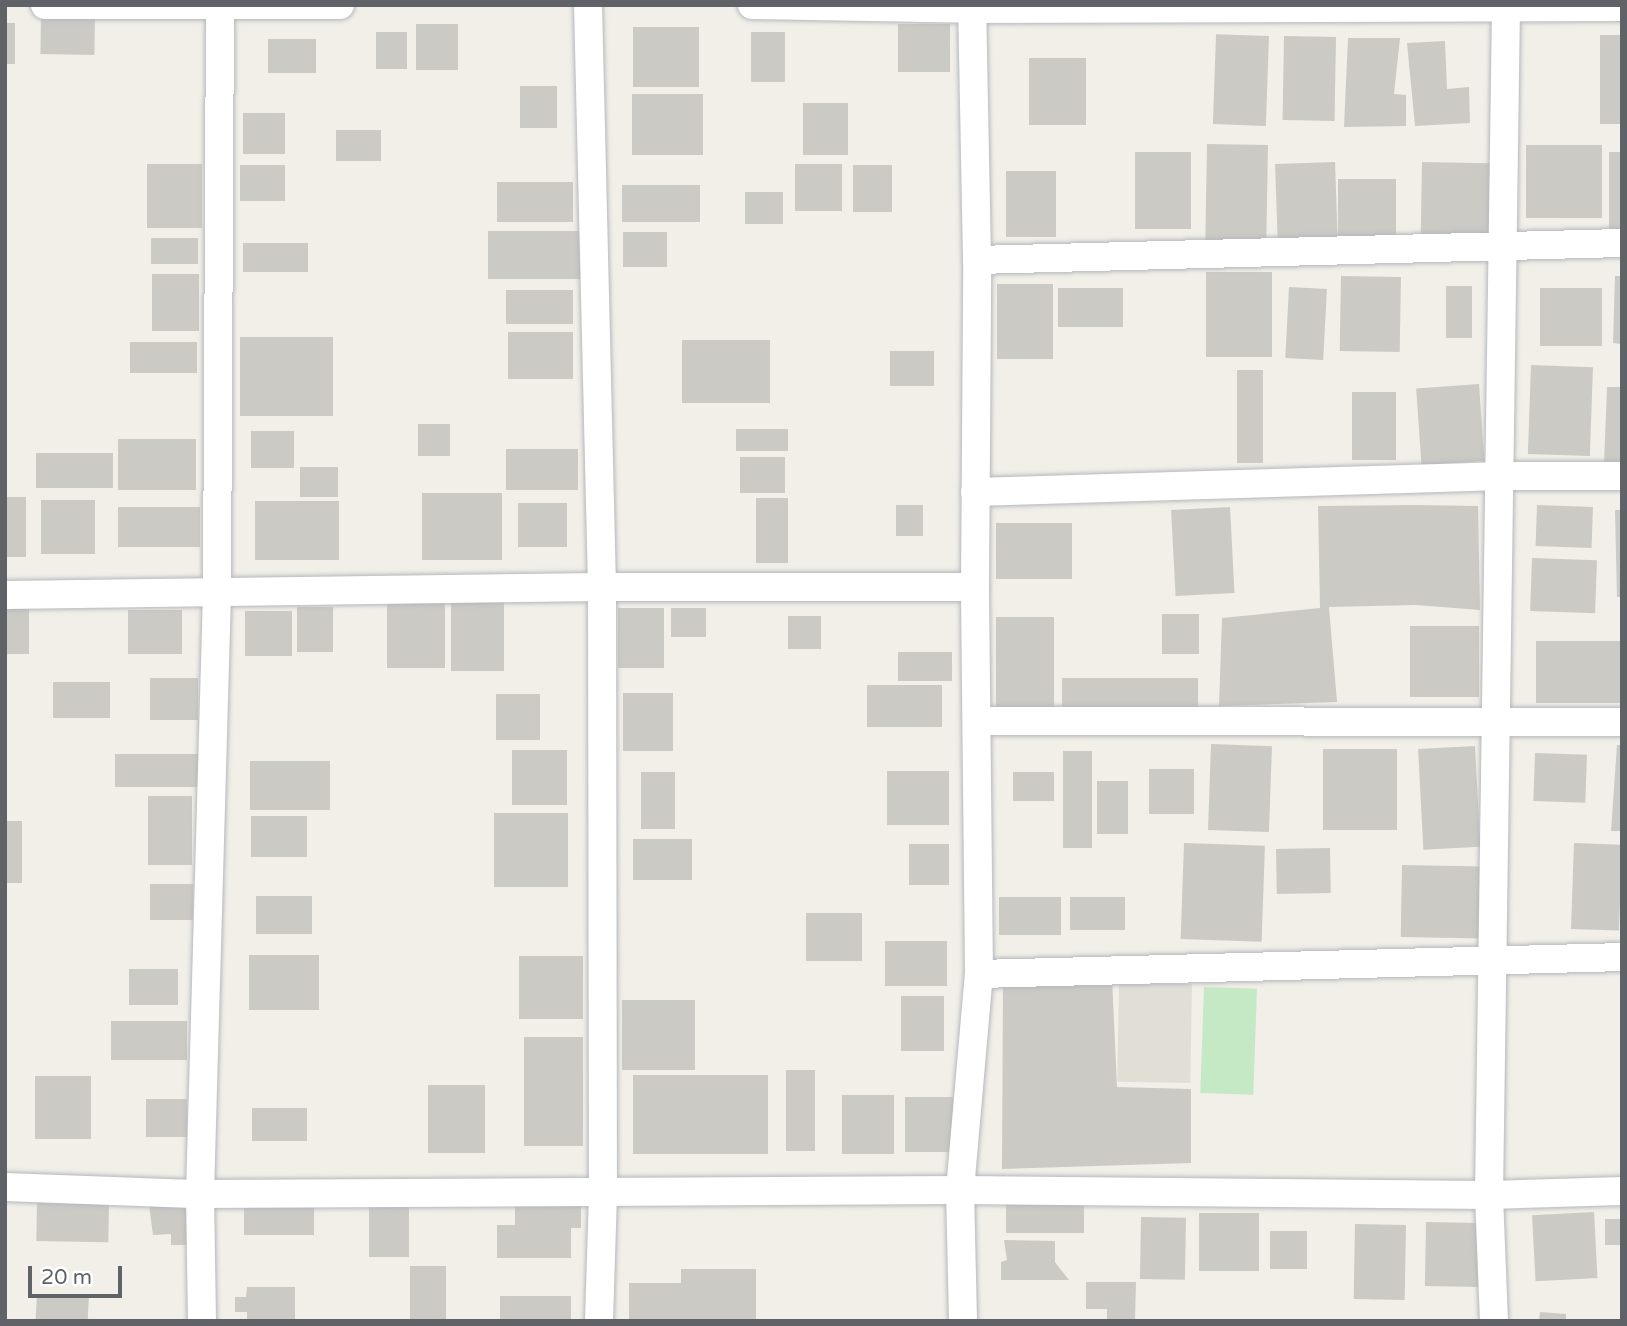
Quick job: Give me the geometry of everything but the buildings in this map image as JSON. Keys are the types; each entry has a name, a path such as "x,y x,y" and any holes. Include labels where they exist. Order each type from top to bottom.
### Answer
{"street":[{"path":"45,5 340,5"},
{"path":"588,5 602,587 603,1194 599,1321"},
{"path":"752,5 1622,7"},
{"path":"202,1321 200,1194 217,593 220,6"},
{"path":"1494,1321 1489,1195 1498,724 1506,6"},
{"path":"963,1321 960,1190 979,974 975,587 978,260 972,7"},
{"path":"978,260 1504,244 1622,243"},
{"path":"975,492 1501,475 1622,476"},
{"path":"5,595 602,587 975,587"},
{"path":"977,721 1498,724 1622,722"},
{"path":"979,974 1622,957"},
{"path":"5,1187 200,1194 603,1194 960,1190 1489,1195 1622,1191"}],"shaded area":[{"path":"1119,983 1192,984 1190,1083 1117,1082"}],"green space":[{"path":"1204,987 1257,989 1253,1095 1200,1093"}]}
